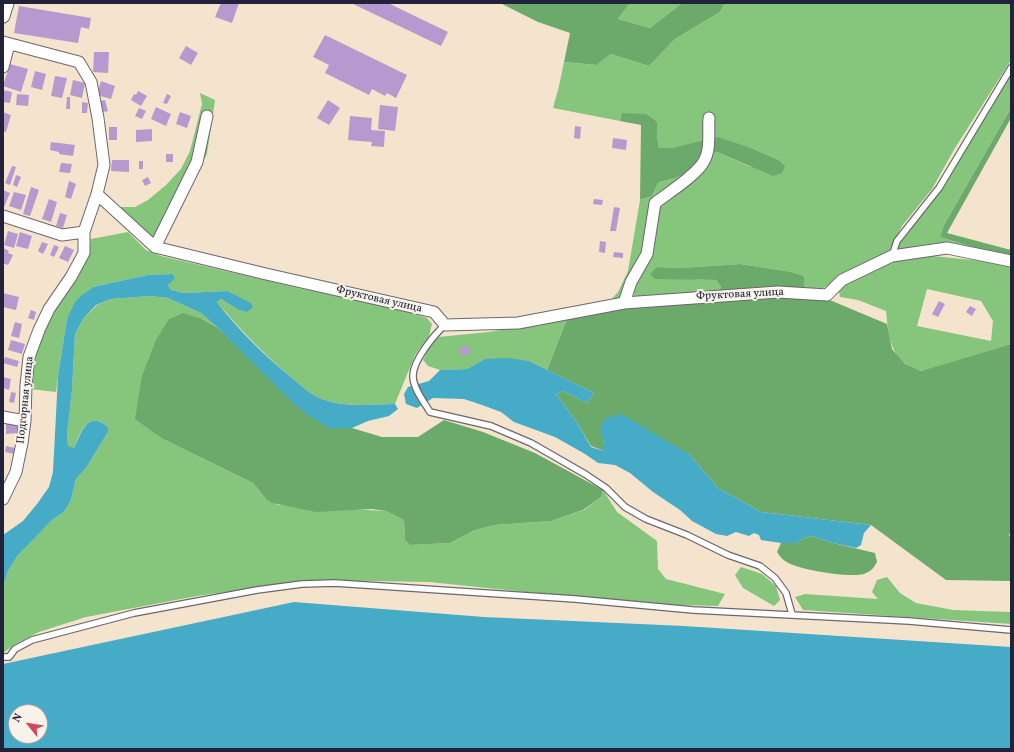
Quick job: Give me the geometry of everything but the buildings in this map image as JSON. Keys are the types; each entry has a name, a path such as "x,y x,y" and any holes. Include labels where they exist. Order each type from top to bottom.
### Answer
{"street":[{"path":"3,16 7,3"},
{"path":"3,67 6,43"},
{"name":"Подгорная улица","path":"3,499 16,472 22,443 25,421 26,385 29,356 49,309 71,277 84,253 84,232 97,194 104,165 98,118 91,82 79,62 6,43"},
{"path":"155,247 196,162 207,116"},
{"path":"624,303 631,282 648,254 655,203 692,176 704,162 708,149 709,118"},
{"name":"Фруктовая улица","path":"97,194 155,247 434,312 445,324 518,322 624,303 778,292 827,295 842,280 892,256 947,248 1011,261"},
{"path":"3,216 62,235 84,232"},
{"path":"3,417 25,421"}],"lane":[{"path":"892,256 897,241 939,188 1011,68"},
{"path":"445,324 434,334 418,359 413,375 415,385 430,412 491,426 531,444 585,474 606,488 625,507 646,519 687,535 728,555 760,566 775,578 786,593 792,614"},
{"path":"3,657 9,657 15,649 32,640 134,613 257,590 302,584 336,583 568,599 693,610 908,621 1011,630"}],"green space":[{"path":"500,3 630,3 618,19 650,28 682,3 725,3 720,12 675,39 649,66 611,54 596,65 564,62 570,33 538,22"},
{"path":"630,3 682,3 650,28 618,19"},
{"path":"725,3 1011,3 1011,60 955,148 932,189 902,226 888,253 820,290 804,289 804,276 792,272 740,264 680,268 657,267 697,280 716,280 721,287 719,291 635,297 633,291 659,205 711,153 717,152 751,167 785,166 693,144 672,148 659,148 657,122 623,113 620,121 553,108 564,62 595,65 611,54 649,66 675,39 720,12"},
{"path":"1011,72 1011,108 944,225 940,237 982,250 937,243 917,246 896,252 899,241 943,188"},
{"path":"200,93 215,100 207,154 162,242 147,235 118,207 135,207 148,200 166,185 181,169 190,151 202,104"},
{"path":"1011,108 1011,118 947,233 1011,250 1011,257 940,237 944,225"},
{"path":"622,113 646,114 657,122 659,148 672,148 718,137 748,147 778,160 785,166 782,173 773,176 717,152 700,161 683,174 658,183 652,196 640,200 641,125 620,121"},
{"path":"684,174 650,204 646,223 645,251 620,297 609,302 618,292 628,271 640,200 652,196 658,183"},
{"path":"128,232 146,250 161,256 303,289 397,308 427,318 432,324 429,336 415,355 395,404 340,404 331,402 310,393 243,332 217,302 221,299 237,309 227,291 183,293 171,290 168,285 172,274 148,275 93,287 83,294 67,319 56,392 30,389 32,369 39,343 63,295 86,260 91,239"},
{"path":"922,255 993,262 1011,266 1011,344 922,371 904,363 899,358 892,346 886,311 858,300 840,297 839,291 852,279 891,260","holes":["927,289 981,301 993,321 991,341 917,326"]},
{"path":"740,264 792,272 804,276 804,289 762,287 719,291 721,287 716,280 655,279 650,274 657,267 680,268"},
{"path":"150,296 168,298 201,313 218,328 202,319 163,439 253,483 266,499 278,505 386,511 404,520 405,540 410,545 450,543 475,530 495,525 551,521 584,510 601,497 603,490 617,512 657,541 658,569 666,579 725,594 718,606 679,605 429,582 310,580 197,596 86,617 39,632 17,643 3,653 3,586 8,571 18,555 30,542 52,520 64,512 71,500 76,479 86,468 108,432 108,427 101,422 90,422 82,430 74,448 68,447 67,435 72,390 75,334 83,319 97,305 111,299"},
{"path":"791,297 825,298 887,324 892,349 905,364 921,371 1011,344 1011,533 1009,534 1011,540 1011,581 946,580 871,525 761,512 718,488 689,454 601,428 604,451 591,446 578,424 556,394 563,391 587,403 594,393 547,370 567,319 659,303"},
{"path":"183,313 202,319 218,328 250,359 329,428 352,428 382,437 418,437 444,420 483,432 535,453 603,490 601,497 583,510 551,521 495,525 475,530 450,543 410,545 405,540 404,520 386,511 372,509 316,512 272,503 266,499 253,483 163,439 135,419 142,376 156,340 169,319"},
{"path":"567,319 547,370 529,361 485,359 467,369 440,370 428,366 423,360 429,347 438,337 489,332"},
{"path":"812,536 833,543 875,553 877,562 869,572 864,574 836,574 812,570 791,564 784,560 777,552 781,543 796,543 804,538"},
{"path":"741,567 762,574 776,586 780,600 774,606 743,588 735,575"},
{"path":"887,577 900,593 916,603 953,610 1011,612 1011,624 803,610 795,597 805,594 878,599 872,592 877,580"}],"water":[{"path":"172,274 175,278 168,285 171,290 183,293 227,291 251,303 253,307 247,312 237,309 221,299 217,302 243,333 262,352 306,390 314,395 340,404 395,404 398,409 389,416 368,421 352,428 329,428 306,414 289,399 201,313 168,298 150,296 111,299 96,305 83,319 75,334 72,390 67,435 68,446 74,448 86,425 90,422 101,422 108,427 108,432 86,468 76,479 71,500 64,512 52,520 18,555 8,571 3,586 3,535 23,521 37,504 49,487 53,472 58,376 67,319 75,302 93,287 148,275"},
{"path":"508,358 529,361 594,393 587,403 563,391 556,394 578,424 591,447 604,451 604,443 600,428 606,418 621,414 689,454 718,488 761,512 871,525 864,533 861,545 856,548 833,543 812,536 804,538 796,543 781,543 761,540 759,535 754,533 749,536 736,532 727,536 716,534 692,521 680,510 653,492 630,473 615,465 598,463 555,437 514,422 501,412 464,399 433,398 417,408 406,404 404,394 408,387 429,381 440,370 467,369 485,359"},
{"path":"294,602 484,617 684,626 1011,647 1011,749 3,749 3,664"}]}
